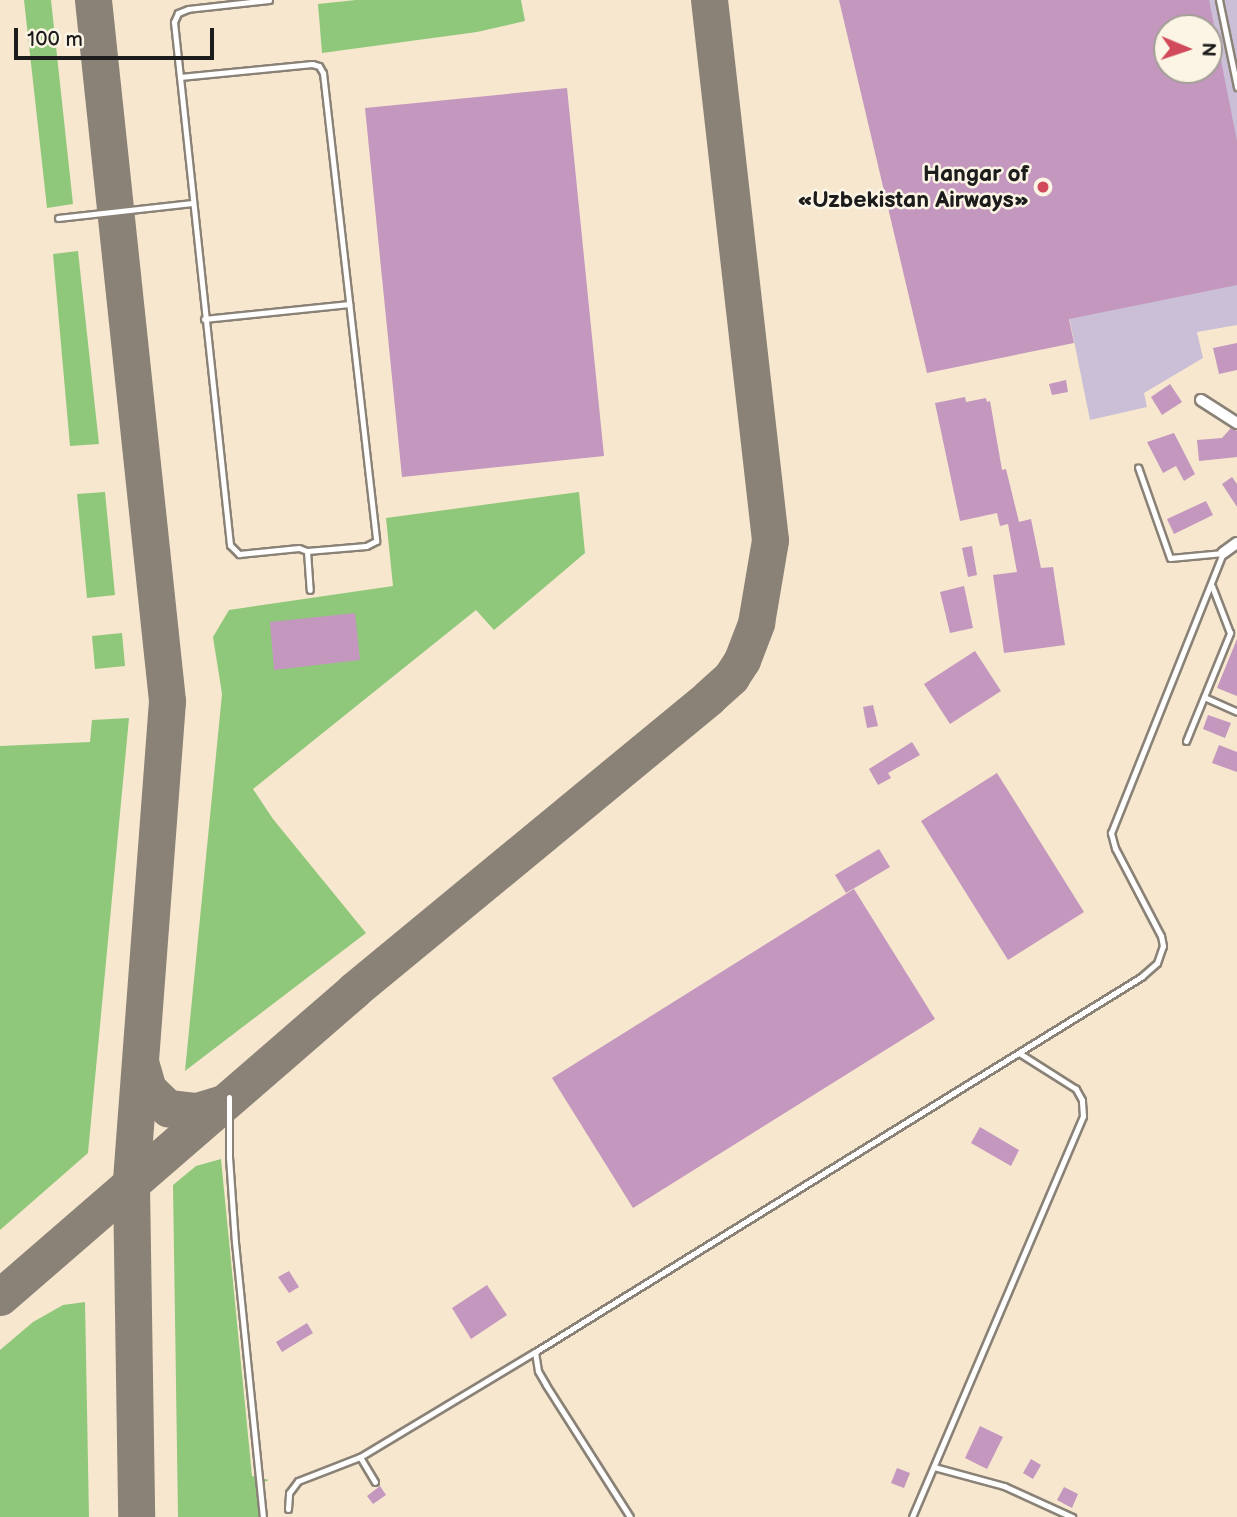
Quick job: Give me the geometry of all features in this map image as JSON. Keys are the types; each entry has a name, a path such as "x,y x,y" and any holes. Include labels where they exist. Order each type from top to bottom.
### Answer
{"street":[{"path":"1201,400 1237,423"},
{"path":"1223,553 1237,543"}],"lane":[{"path":"180,77 312,64 321,69 376,541 366,546 307,551 299,548 239,554 232,550 204,319 174,22 178,13 197,8 270,0"},
{"path":"1219,0 1237,87"},
{"path":"58,218 192,202"},
{"path":"204,319 349,304"},
{"path":"288,1509 289,1493 298,1481 360,1457 535,1352 1141,977 1161,955 1161,936 1115,848 1111,832 1223,553 1170,558 1138,467"},
{"path":"307,551 310,590"},
{"path":"1186,741 1230,633 1212,586"},
{"path":"1204,697 1237,712"},
{"path":"912,1517 1083,1116 1083,1100 1076,1089 1019,1053"},
{"path":"229,1097 229,1157 235,1242 264,1517"},
{"path":"535,1352 538,1371 546,1385 630,1517"},
{"path":"360,1457 375,1482"},
{"path":"934,1467 1004,1486 1072,1517"}],"shaded area":[{"path":"1005,0 1237,0 1237,325 1197,332 1203,358 1144,393 1147,407 1090,420"}],"green space":[{"path":"24,0 51,0 73,204 47,208"},
{"path":"356,0 521,0 525,21 477,32 322,53 318,4"},
{"path":"78,251 99,444 70,446 53,254"},
{"path":"105,492 115,595 87,598 77,494"},
{"path":"579,492 585,553 494,630 476,610 253,789 273,819 366,933 185,1071 222,694 213,637 229,610 393,586 386,518"},
{"path":"122,633 125,666 95,669 92,636"},
{"path":"129,718 88,1153 0,1230 0,746 90,742 92,720"},
{"path":"221,1159 252,1476 269,1480 264,1482 268,1517 178,1517 173,1185 196,1166"},
{"path":"85,1302 89,1517 0,1517 0,1350 33,1322 63,1305"}],"building":[{"name":"Hangar of «Uzbekistan Airways»","path":"839,0 1209,0 1212,14 1153,14 1153,84 1223,84 1223,70 1237,141 1237,285 1069,319 1074,343 927,373"},
{"path":"567,88 604,456 402,477 365,108"},
{"path":"1237,343 1237,370 1219,374 1213,348"},
{"path":"1066,380 1068,392 1052,395 1049,384"},
{"path":"1170,384 1182,402 1162,415 1151,397"},
{"path":"965,397 966,402 986,398 987,402 990,401 1002,470 1006,469 1019,522 1031,519 1041,568 1053,567 1065,645 1004,653 993,575 1017,572 1008,524 1000,526 997,513 960,521 935,403"},
{"path":"1231,428 1237,431 1237,457 1199,461 1197,440 1222,438"},
{"path":"1174,433 1195,474 1184,481 1176,466 1163,473 1147,442"},
{"path":"1232,477 1237,484 1237,507 1222,484"},
{"path":"1206,501 1213,515 1174,534 1167,519"},
{"path":"972,546 977,575 968,577 962,548"},
{"path":"964,586 973,628 950,633 940,592"},
{"path":"355,613 360,660 274,670 270,622"},
{"path":"1237,639 1237,696 1217,688"},
{"path":"975,651 1001,691 950,724 924,684"},
{"path":"873,705 878,726 867,728 863,707"},
{"path":"1208,715 1231,723 1225,738 1203,729"},
{"path":"912,742 920,755 888,773 891,778 878,785 869,769"},
{"path":"1219,745 1237,752 1237,772 1212,763"},
{"path":"997,773 1084,912 1008,960 921,821"},
{"path":"879,849 890,867 846,893 835,875"},
{"path":"854,889 935,1019 633,1208 552,1078"},
{"path":"980,1127 1019,1150 1011,1166 971,1143"},
{"path":"289,1271 299,1287 289,1293 278,1277"},
{"path":"487,1285 507,1315 471,1339 452,1308"},
{"path":"307,1323 313,1333 282,1352 276,1342"},
{"path":"980,1426 1003,1437 987,1469 965,1458"},
{"path":"1031,1459 1041,1465 1033,1479 1023,1473"},
{"path":"897,1468 910,1473 904,1488 891,1483"},
{"path":"380,1486 386,1495 373,1504 367,1496"},
{"path":"1064,1487 1078,1494 1072,1508 1057,1500"}],"taxiway":[{"path":"93,0 167,701 131,1185 136,1517"},
{"path":"0,1297 354,990 709,697 731,677 742,660 756,623 770,540 709,0"},
{"path":"141,1065 148,1089 168,1108 197,1111 220,1104"}],"place":[{"name":"Hangar of «Uzbekistan Airways»","path":"1043,187"}]}
